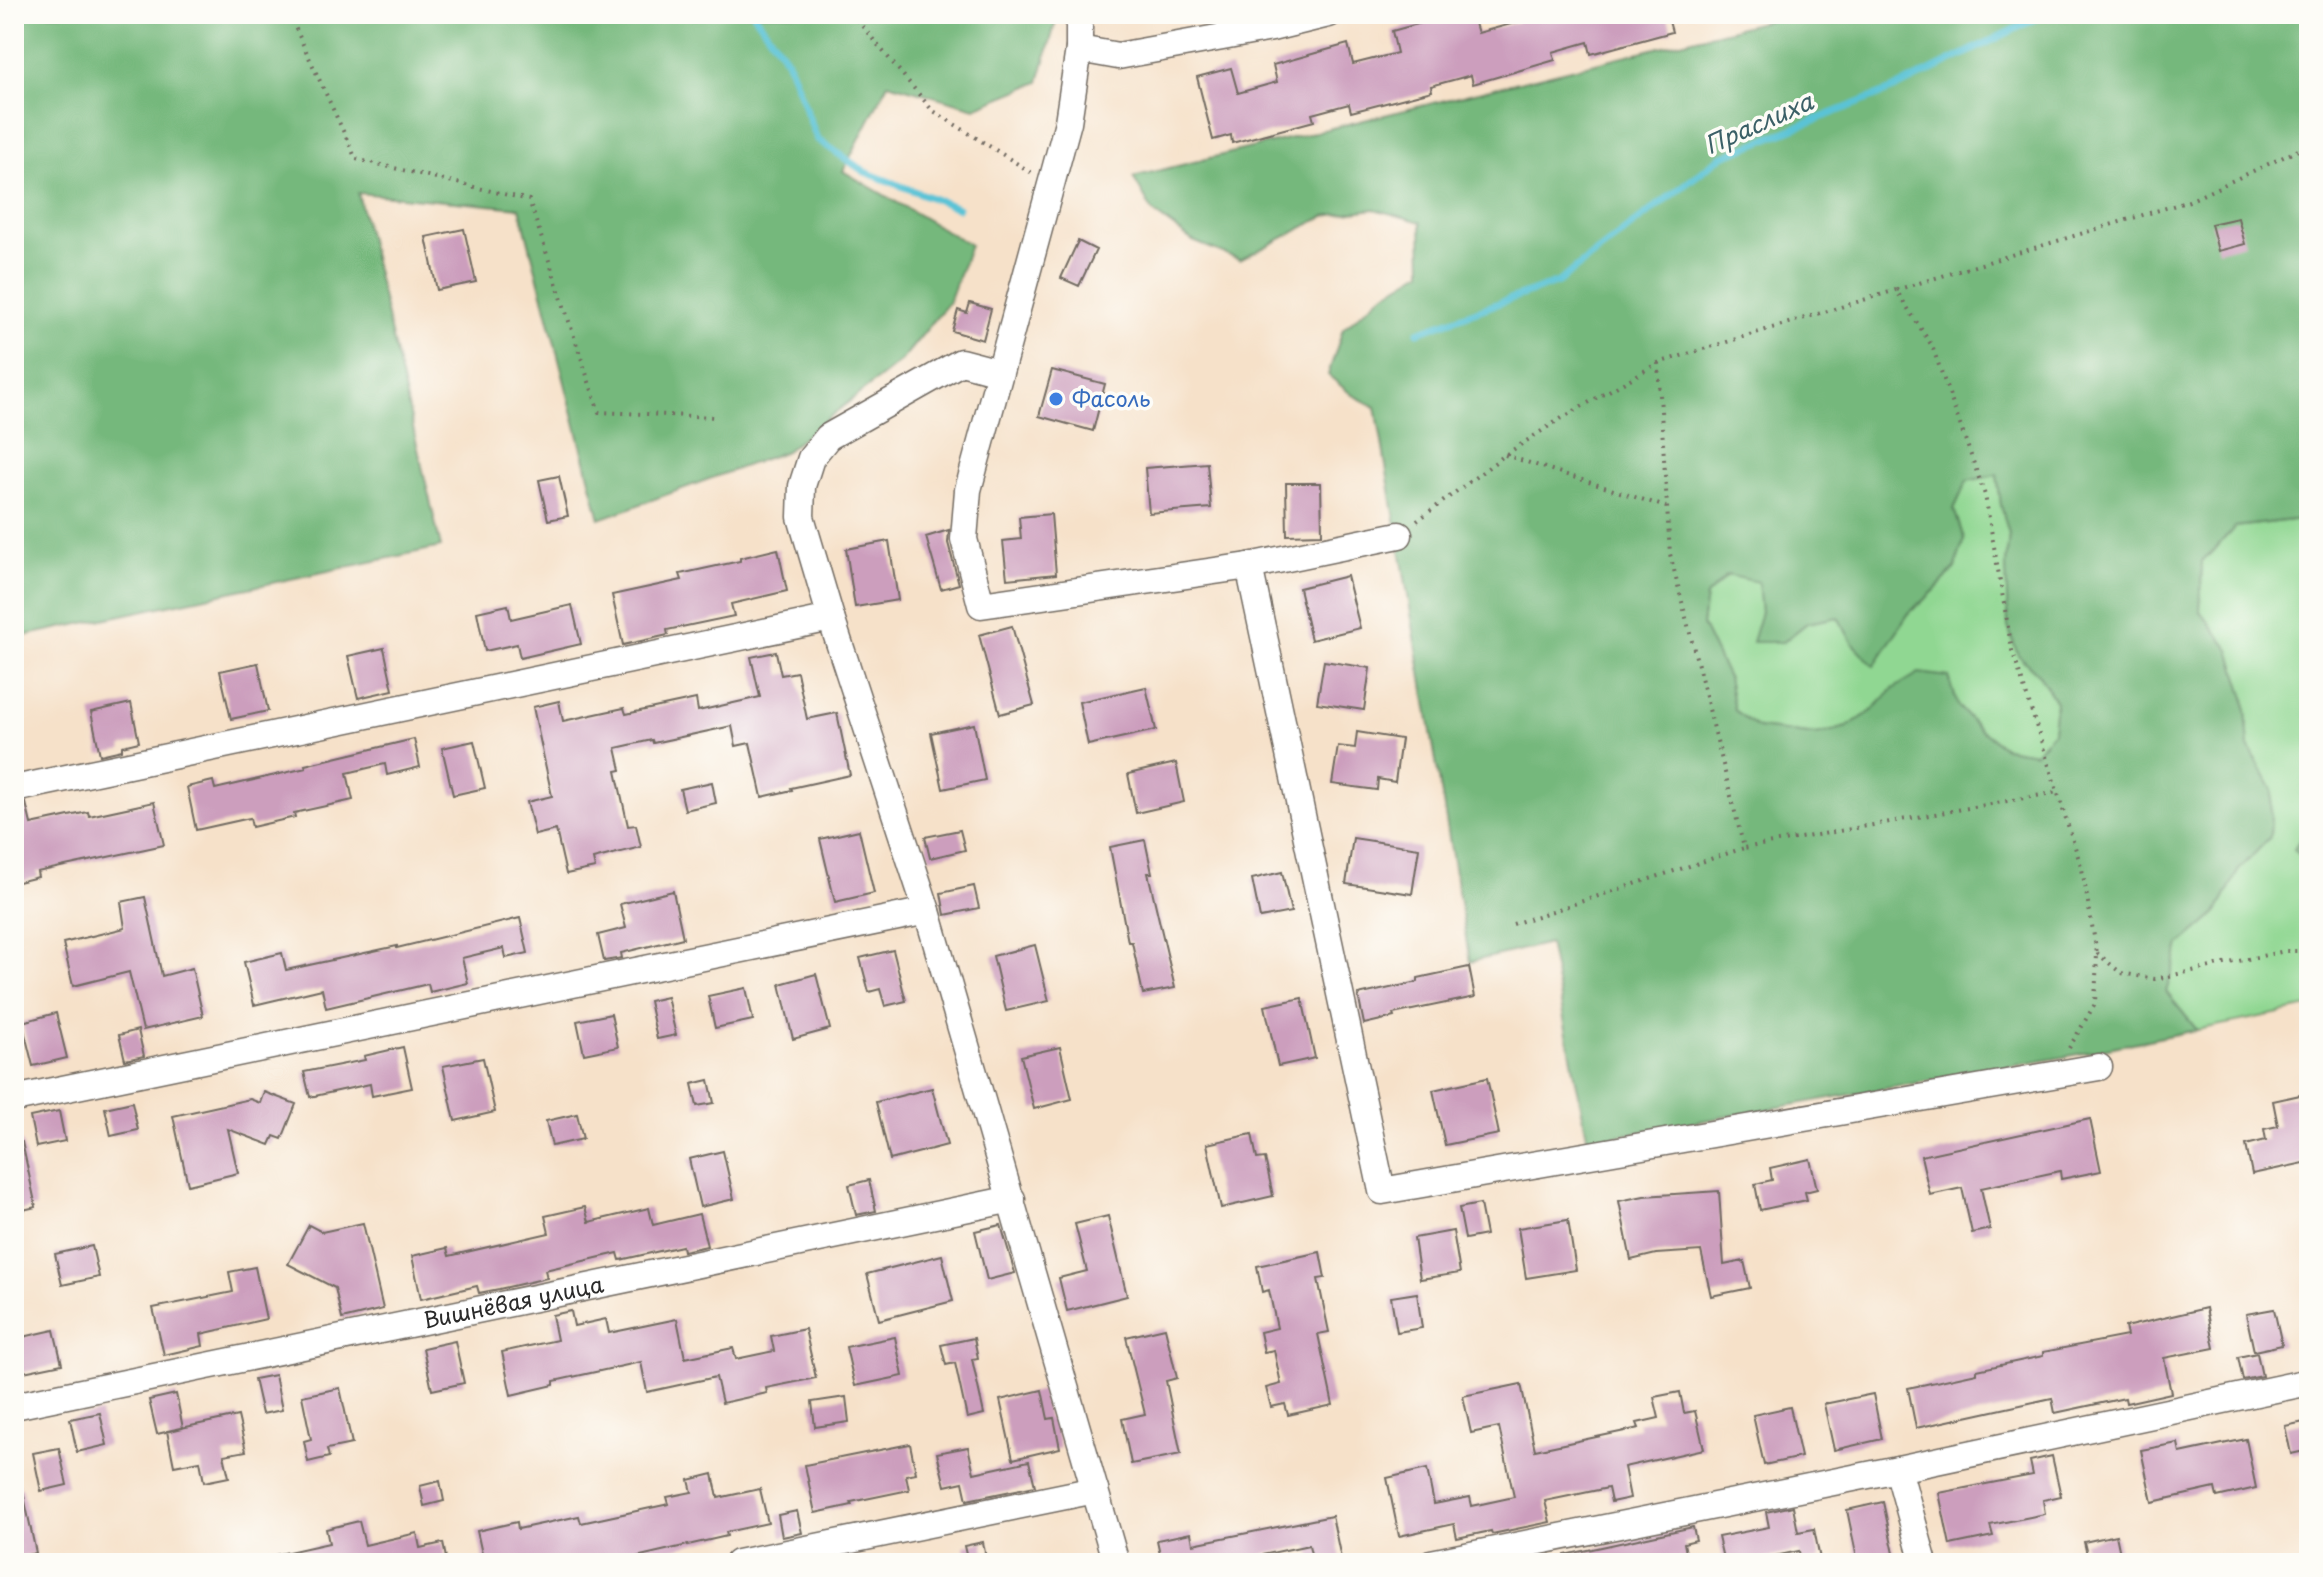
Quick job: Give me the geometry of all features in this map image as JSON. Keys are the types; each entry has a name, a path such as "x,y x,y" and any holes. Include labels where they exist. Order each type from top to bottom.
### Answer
{"street":[{"path":"1079,14 1079,49 1068,122 968,490 964,539 981,605 1249,566 1399,535"},
{"path":"1079,49 1118,56 1272,28 1329,14"},
{"path":"999,372 961,362 828,437 811,458 802,486 801,517 927,911 1116,1563"},
{"path":"1249,566 1382,1191 2099,1067"},
{"path":"14,789 831,618"},
{"path":"14,1099 927,911"},
{"name":"Вишнёвая улица","path":"14,1406 1012,1199"},
{"path":"1431,1563 2309,1382"},
{"path":"1898,1469 1924,1563"},
{"path":"738,1563 1095,1490"}],"path":[{"path":"289,14 356,159 529,200 599,412 715,417"},
{"path":"852,14 932,110 1050,185"},
{"path":"1399,535 1505,455 1560,419 1658,363 2189,201 2309,145"},
{"path":"1896,290 1932,346 1985,495 2012,650 2082,869 2097,953 2095,1004 2064,1057"},
{"path":"1658,363 1670,554 1744,848"},
{"path":"1505,455 1667,507"},
{"path":"1513,924 1744,848 2058,792"},
{"path":"2097,953 2121,973 2155,979 2285,951 2309,951"}],"green space":[{"path":"14,14 1058,14 1039,82 975,108 888,83 843,171 970,245 949,302 901,361 786,451 600,519 520,208 358,193 441,547 14,638"},
{"path":"1794,14 2309,14 2309,518 2235,527 2202,562 2200,611 2230,650 2245,698 2249,747 2272,790 2270,837 2238,871 2216,914 2180,945 2166,992 2197,1030 2064,1057 1588,1141 1549,943 1470,962 1376,407 1352,395 1328,375 1343,329 1381,296 1422,271 1421,222 1374,209 1325,216 1240,260 1193,241 1153,212 1133,177","holes":["1997,475 2009,534 2006,565 2008,627 2018,655 2040,676 2056,702 2053,732 2035,753 2005,748 1979,729 1958,706 1949,677 1919,673 1893,689 1872,711 1847,727 1817,735 1758,728 1734,710 1728,678 1702,625 1706,596 1727,575 1758,582 1761,612 1752,642 1783,642 1807,623 1838,617 1853,644 1874,666 1909,613 1955,568 1964,539 1954,509 1967,481"]},
{"path":"1997,474 2009,534 2006,565 2018,655 2040,676 2056,702 2053,732 2035,753 2005,748 1979,729 1958,706 1949,677 1893,689 1872,711 1847,727 1817,735 1758,728 1734,710 1728,678 1702,625 1706,596 1728,575 1758,581 1761,612 1783,642 1807,623 1838,617 1853,644 1874,665 1909,613 1955,568 1964,539 1954,509 1967,480"},
{"path":"2309,518 2309,823 2294,850 2309,862 2309,1007 2197,1030 2166,992 2180,945 2216,914 2238,871 2270,837 2272,790 2249,747 2245,698 2230,650 2200,611 2202,562 2235,527"},
{"path":"2309,823 2309,862 2294,850"}],"building":[{"path":"1454,14 1472,14 1478,33 1518,22 1515,14 1667,14 1672,32 1591,54 1588,42 1553,52 1555,60 1473,84 1471,75 1431,86 1432,91 1351,112 1349,104 1312,114 1314,121 1232,143 1231,135 1213,140 1197,77 1231,68 1238,93 1277,82 1273,65 1348,44 1353,64 1397,53 1392,31"},
{"path":"2238,218 2245,244 2218,251 2211,224"},
{"path":"464,229 476,282 437,290 426,237"},
{"path":"1078,241 1096,250 1079,286 1061,278"},
{"path":"970,303 991,309 983,340 952,331 958,310 967,313"},
{"path":"1052,370 1105,384 1093,431 1039,416"},
{"path":"1207,463 1211,508 1149,513 1145,468"},
{"path":"559,476 568,516 548,520 539,480"},
{"path":"1286,483 1321,483 1322,534 1287,535"},
{"path":"1051,514 1056,574 1007,579 1003,541 1021,539 1019,517"},
{"path":"949,530 948,543 959,584 941,589 926,537"},
{"path":"889,541 898,600 855,607 846,549"},
{"path":"778,549 787,591 731,604 734,616 667,630 668,635 623,645 612,595 682,580 680,574"},
{"path":"1347,576 1360,628 1311,640 1299,588"},
{"path":"508,605 511,619 572,605 581,644 520,658 517,644 485,651 477,612"},
{"path":"1012,626 1034,705 1000,714 979,635"},
{"path":"384,648 393,690 358,698 348,656"},
{"path":"776,652 781,675 797,672 807,719 837,713 850,775 762,797 750,743 736,746 732,726 616,748 621,770 616,771 628,826 636,825 641,847 593,859 595,868 566,874 556,830 535,835 527,802 552,796 533,707 559,701 563,721 624,708 626,714 696,699 698,711 760,697 751,657"},
{"path":"1324,661 1370,668 1364,710 1317,703"},
{"path":"258,663 268,711 231,719 220,671"},
{"path":"1146,687 1156,730 1088,745 1079,702"},
{"path":"131,703 139,742 100,755 91,712"},
{"path":"974,724 985,780 943,789 931,733"},
{"path":"1357,732 1401,739 1395,782 1378,779 1377,790 1332,784 1338,746 1355,748"},
{"path":"414,739 420,767 387,775 385,764 347,773 353,800 294,813 295,817 252,827 250,818 196,830 187,787 213,781 215,789"},
{"path":"474,741 485,788 453,795 442,748"},
{"path":"1176,763 1184,802 1136,813 1128,774"},
{"path":"712,782 716,803 685,810 680,789"},
{"path":"154,802 164,845 37,872 38,877 14,883 14,805 26,803 31,824"},
{"path":"859,830 874,893 835,902 820,839"},
{"path":"960,830 965,850 930,858 925,837"},
{"path":"1353,838 1419,848 1412,894 1346,884"},
{"path":"1145,840 1152,873 1148,873 1175,988 1143,994 1132,942 1128,942 1110,847"},
{"path":"1282,872 1291,912 1260,918 1252,879"},
{"path":"974,886 979,908 945,915 941,893"},
{"path":"673,891 683,938 621,953 622,958 604,961 598,935 626,928 620,904"},
{"path":"145,897 162,976 192,968 203,1016 143,1030 129,972 73,986 63,943 125,928 121,902"},
{"path":"520,918 528,953 506,958 504,948 462,958 468,983 430,992 428,984 326,1008 322,989 254,1005 244,962 282,953 286,970 397,948"},
{"path":"1035,945 1049,1001 1006,1011 993,956"},
{"path":"893,950 906,1001 885,1006 880,989 869,992 860,958"},
{"path":"1469,967 1475,997 1393,1014 1394,1017 1364,1024 1358,995"},
{"path":"816,974 830,1029 793,1039 780,984"},
{"path":"746,988 753,1020 715,1028 708,996"},
{"path":"667,997 676,1035 657,1039 649,1001"},
{"path":"1302,998 1315,1058 1278,1066 1265,1006"},
{"path":"56,1013 67,1058 33,1066 22,1022"},
{"path":"611,1014 618,1047 584,1054 577,1021"},
{"path":"138,1030 144,1056 125,1060 119,1035"},
{"path":"403,1047 412,1088 372,1096 370,1084 310,1097 304,1072 365,1060 364,1056"},
{"path":"1060,1047 1072,1099 1034,1109 1021,1056"},
{"path":"483,1058 495,1112 455,1121 443,1066"},
{"path":"1487,1078 1499,1134 1445,1145 1433,1090"},
{"path":"709,1080 714,1103 697,1106 692,1084"},
{"path":"932,1088 947,1145 890,1160 876,1102"},
{"path":"264,1092 296,1104 282,1139 274,1136 270,1145 228,1129 238,1173 188,1185 173,1116 250,1099 260,1103"},
{"path":"2309,1093 2309,1162 2252,1174 2246,1145 2266,1140 2264,1129 2278,1126 2273,1101"},
{"path":"132,1102 138,1130 111,1136 105,1108"},
{"path":"59,1111 65,1141 36,1147 30,1117"},
{"path":"577,1114 583,1139 552,1146 546,1121"},
{"path":"2090,1119 2101,1171 2061,1179 2060,1171 1981,1188 1990,1229 1972,1233 1962,1188 1930,1195 1921,1156"},
{"path":"1252,1134 1257,1159 1265,1158 1273,1196 1221,1208 1207,1144"},
{"path":"14,1142 22,1142 36,1207 14,1212"},
{"path":"723,1151 734,1199 700,1207 689,1159"},
{"path":"1810,1159 1817,1189 1805,1192 1807,1200 1760,1210 1755,1184 1772,1180 1770,1168"},
{"path":"869,1180 876,1211 856,1215 849,1185"},
{"path":"1719,1191 1724,1265 1744,1261 1750,1288 1711,1296 1701,1251 1656,1254 1631,1260 1619,1201 1644,1196"},
{"path":"1480,1204 1486,1235 1465,1239 1459,1208"},
{"path":"585,1207 589,1222 649,1208 653,1225 699,1214 707,1246 683,1251 682,1246 620,1260 618,1253 545,1270 547,1278 479,1293 477,1286 421,1299 412,1256 447,1248 449,1256 549,1233 545,1216"},
{"path":"1108,1216 1127,1296 1067,1311 1059,1278 1087,1271 1075,1224"},
{"path":"1568,1220 1576,1270 1526,1278 1518,1228"},
{"path":"363,1223 383,1309 342,1319 335,1288 288,1264 309,1225 322,1232"},
{"path":"1001,1225 1015,1273 987,1280 975,1231"},
{"path":"1453,1231 1460,1273 1420,1279 1414,1238"},
{"path":"92,1246 99,1277 62,1285 55,1254"},
{"path":"1320,1252 1325,1278 1318,1279 1329,1332 1318,1334 1333,1405 1288,1415 1285,1404 1271,1407 1266,1388 1281,1384 1274,1350 1264,1352 1260,1332 1277,1328 1269,1290 1262,1292 1257,1266"},
{"path":"942,1255 953,1301 879,1320 867,1274"},
{"path":"255,1267 266,1319 201,1334 203,1346 164,1355 153,1308 233,1292 229,1272"},
{"path":"1417,1293 1422,1328 1397,1332 1391,1297"},
{"path":"2206,1308 2214,1348 2164,1358 2171,1393 2126,1403 2125,1398 2055,1413 2052,1398 1916,1428 1908,1388 2043,1356 2043,1352 2127,1336 2125,1327"},
{"path":"2274,1309 2282,1345 2254,1351 2246,1314"},
{"path":"571,1311 574,1326 606,1319 609,1333 677,1319 685,1358 733,1348 736,1359 774,1351 771,1336 805,1329 816,1378 766,1388 767,1393 722,1403 716,1377 647,1392 641,1362 554,1381 554,1385 511,1395 502,1352 557,1340 552,1315"},
{"path":"1165,1328 1177,1378 1166,1381 1181,1454 1131,1464 1122,1419 1145,1414 1126,1337"},
{"path":"54,1330 62,1364 14,1374 14,1339"},
{"path":"895,1337 903,1376 855,1386 846,1347"},
{"path":"974,1338 978,1358 972,1359 984,1414 967,1418 955,1363 946,1365 941,1345"},
{"path":"455,1341 464,1383 432,1390 423,1348"},
{"path":"2257,1353 2262,1376 2243,1380 2238,1357"},
{"path":"275,1375 282,1410 262,1414 254,1379"},
{"path":"1521,1384 1535,1450 1639,1428 1637,1423 1659,1418 1654,1397 1680,1392 1684,1413 1695,1411 1704,1449 1624,1467 1630,1498 1611,1502 1608,1488 1545,1501 1550,1522 1457,1538 1454,1524 1399,1536 1387,1478 1427,1469 1434,1504 1470,1497 1472,1506 1514,1497 1499,1427 1471,1433 1463,1396"},
{"path":"340,1388 352,1444 327,1449 329,1457 308,1462 304,1441 311,1439 302,1396"},
{"path":"1042,1390 1048,1419 1054,1418 1060,1448 1013,1459 1000,1400"},
{"path":"176,1394 183,1428 157,1434 149,1400"},
{"path":"1873,1394 1882,1439 1834,1450 1824,1404"},
{"path":"846,1397 849,1422 815,1427 812,1402"},
{"path":"1790,1407 1801,1457 1764,1465 1753,1415"},
{"path":"100,1413 107,1445 77,1452 70,1419"},
{"path":"238,1416 246,1451 224,1455 229,1477 204,1482 200,1461 174,1466 167,1431"},
{"path":"2309,1421 2309,1450 2291,1454 2285,1426"},
{"path":"2246,1439 2256,1488 2217,1497 2215,1488 2152,1502 2141,1450 2178,1443 2180,1453"},
{"path":"910,1444 916,1473 906,1475 909,1490 815,1513 805,1465"},
{"path":"968,1447 974,1473 1029,1461 1035,1486 967,1500 963,1482 945,1486 937,1453"},
{"path":"59,1448 67,1485 41,1491 33,1453"},
{"path":"2052,1456 2061,1496 2043,1500 2045,1514 1990,1525 1993,1536 1950,1545 1939,1493 2033,1475 2030,1461"},
{"path":"713,1474 718,1498 760,1489 768,1523 726,1532 727,1536 610,1563 484,1563 477,1531 517,1522 518,1529 579,1516 581,1523 669,1504 667,1497 692,1492 689,1480"},
{"path":"440,1481 444,1501 424,1506 420,1486"},
{"path":"22,1487 36,1553 14,1558 14,1488"},
{"path":"1883,1502 1896,1563 1858,1563 1847,1510"},
{"path":"1793,1506 1798,1532 1814,1529 1820,1559 1801,1563 1799,1551 1756,1560 1757,1563 1724,1563 1718,1537 1769,1527 1766,1512"},
{"path":"797,1511 802,1533 782,1537 778,1515"},
{"path":"1332,1516 1342,1563 1313,1563 1309,1545 1262,1555 1264,1563 1162,1563 1157,1540 1191,1533 1193,1544"},
{"path":"359,1521 365,1545 417,1533 420,1548 443,1543 447,1563 276,1563 275,1555 329,1543 326,1529"},
{"path":"1693,1527 1696,1540 1684,1543 1688,1563 1566,1563 1565,1555"},
{"path":"2116,1535 2122,1563 2089,1563 2084,1542"},
{"path":"983,1542 987,1563 968,1563 964,1546"}],"waterway":[{"name":"Праслиха","path":"754,14 787,60 817,139 865,172 958,208"},
{"name":"Праслиха","path":"1418,332 1558,282 1721,157 1894,89 2045,14"}],"place":[{"name":"Фасоль","path":"1056,399"}]}
